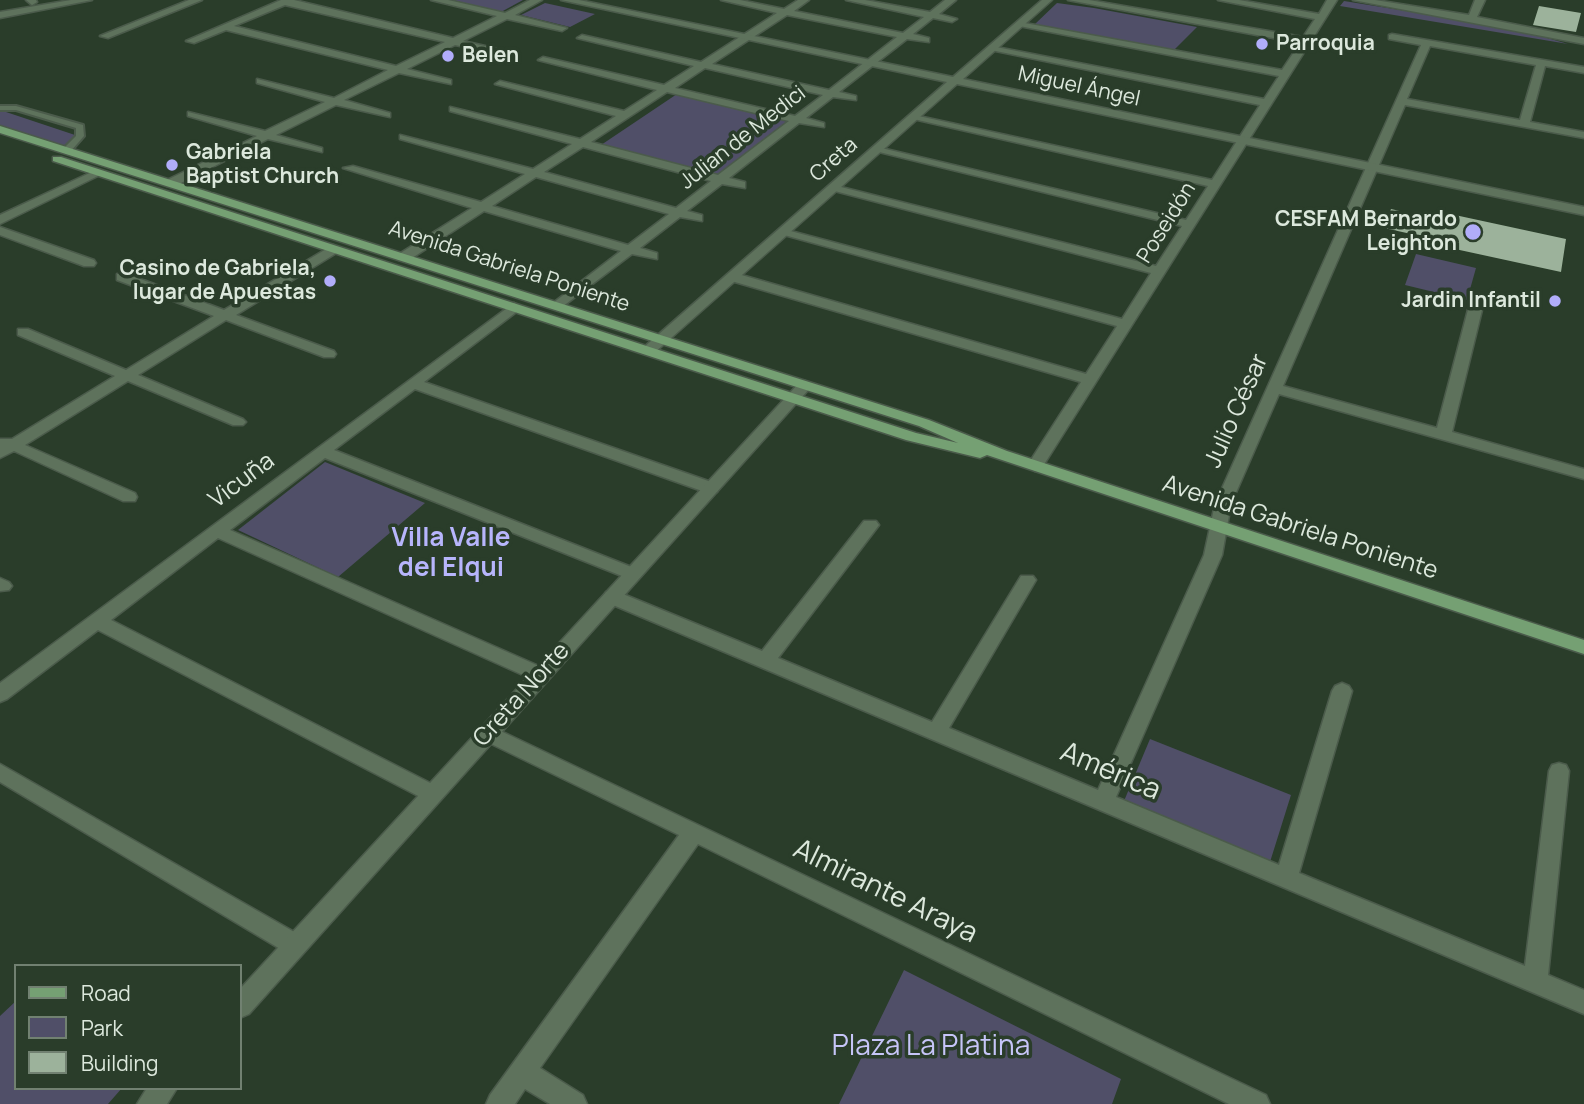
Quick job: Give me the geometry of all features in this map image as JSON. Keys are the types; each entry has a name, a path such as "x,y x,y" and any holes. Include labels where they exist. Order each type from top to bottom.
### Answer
{"main road":[{"name":"Avenida Gabriela Poniente","path":"0,129 662,340 939,444 1001,455 1584,647"},
{"name":"Avenida Gabriela Poniente","path":"0,141 648,351 799,392"}],"street":[{"path":"0,7 44,0"},
{"path":"0,15 87,0"},
{"path":"169,0 186,4"},
{"path":"105,36 197,0"},
{"path":"436,0 562,28"},
{"path":"171,183 537,0"},
{"name":"Miguel Ángel","path":"566,0 1584,211"},
{"path":"726,0 926,40"},
{"path":"404,257 804,0"},
{"path":"851,0 952,19"},
{"name":"Julian de Medici","path":"558,306 951,0"},
{"name":"Creta","path":"648,351 1047,0"},
{"path":"1073,0 1307,41"},
{"path":"1223,0 1322,17"},
{"name":"Poseidón","path":"1035,466 1332,0"},
{"path":"1358,0 1584,41"},
{"path":"1472,19 1479,0"},
{"path":"191,41 287,1 504,53"},
{"path":"1019,25 1285,74"},
{"path":"225,27 447,82"},
{"path":"1392,37 1584,70"},
{"path":"582,38 852,98"},
{"name":"Julio César","path":"1103,802 1213,555 1223,503 1427,43"},
{"path":"991,49 1267,103"},
{"path":"543,60 820,125"},
{"path":"1524,124 1541,62"},
{"path":"261,81 386,115"},
{"path":"500,84 626,115"},
{"path":"1402,102 1584,135"},
{"path":"454,110 741,185"},
{"path":"192,114 318,150"},
{"path":"914,118 1214,184"},
{"path":"404,137 698,218"},
{"path":"877,150 1189,224"},
{"path":"349,168 652,256"},
{"path":"0,220 99,173"},
{"path":"833,189 1159,271"},
{"path":"0,231 89,263"},
{"path":"783,233 1126,324"},
{"path":"4,446 126,376 334,249"},
{"path":"733,276 1090,380"},
{"path":"122,277 329,355"},
{"path":"1443,435 1476,306"},
{"name":"Vicuña","path":"0,694 514,307"},
{"path":"23,332 238,422"},
{"path":"413,383 711,488"},
{"path":"1274,388 1584,474"},
{"name":"Creta Norte","path":"242,1004 799,392"},
{"path":"4,446 129,497"},
{"path":"322,451 633,574"},
{"path":"765,661 870,525"},
{"path":"216,531 541,675"},
{"path":"936,732 1027,580"},
{"name":"América","path":"612,597 1584,1002"},
{"path":"97,621 433,794"},
{"path":"1286,877 1342,691"},
{"name":"Almirante Araya","path":"488,733 1257,1104"},
{"path":"1535,982 1559,771"},
{"path":"0,772 295,945"},
{"path":"499,1104 694,832"},
{"path":"522,1072 574,1104"},
{"path":"150,1104 162,1090"}],"lane":[{"path":"0,108 16,108 80,127 80,136 67,150"}],"green space":[{"path":"452,0 523,0 501,12"},
{"path":"1344,1 1513,28 1568,44 1340,6"},
{"path":"545,3 595,14 570,27 521,15"},
{"path":"1057,3 1197,27 1172,52 1035,24"},
{"path":"677,94 789,120 717,175 601,145"},
{"path":"0,110 78,136 62,150 0,131"},
{"path":"1416,254 1476,268 1467,300 1405,285"},
{"path":"325,462 425,503 338,577 238,530"},
{"path":"1150,739 1291,795 1270,862 1124,801"},
{"name":"Plaza La Platina","path":"904,970 1121,1079 1112,1104 839,1104"},
{"path":"14,1003 14,1090 120,1090 108,1104 0,1104 0,1016"}],"building":[{"path":"1539,6 1581,13 1576,32 1533,25"},
{"path":"1391,209 1439,220 1441,212 1566,239 1561,272 1432,244 1434,239 1384,228"}],"place":[{"name":"Parroquia","path":"1262,44"},
{"name":"Belen","path":"448,56"},
{"name":"Gabriela Baptist Church","path":"172,165"},
{"name":"CESFAM Bernardo Leighton","path":"1473,232"},
{"name":"Casino de Gabriela, lugar de Apuestas","path":"330,281"},
{"name":"Jardin Infantil","path":"1555,301"}],"district":[{"name":"Villa Valle del Elqui","path":"451,554"}]}
